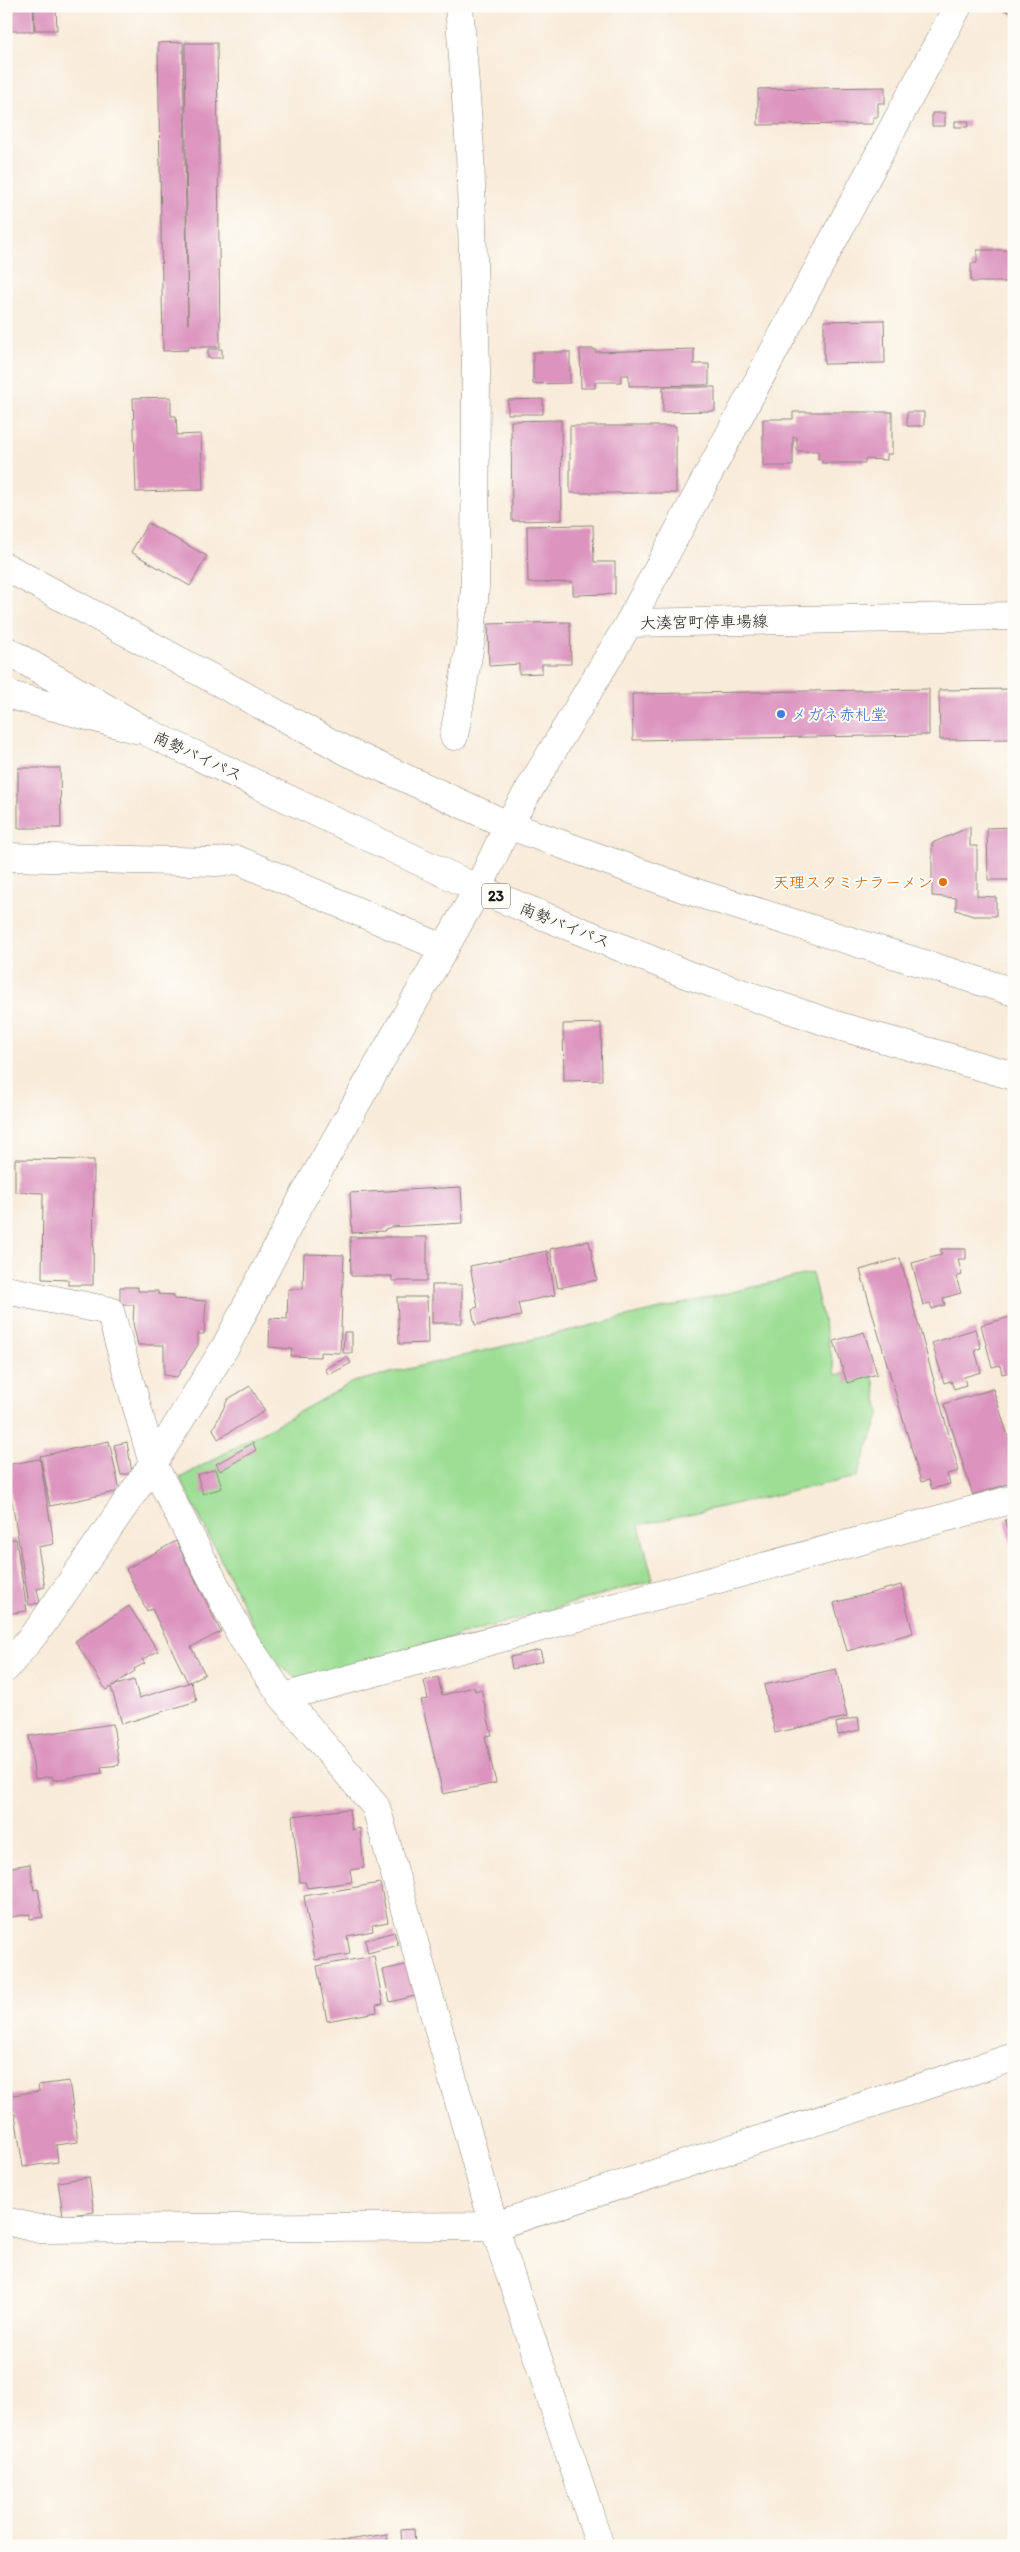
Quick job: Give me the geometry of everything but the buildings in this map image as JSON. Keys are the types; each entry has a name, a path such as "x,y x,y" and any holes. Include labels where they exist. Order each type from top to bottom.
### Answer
{"main road":[{"path":"454,736 471,638 475,587 476,368 471,170 459,6"},
{"path":"629,623 958,6"},
{"path":"6,567 348,752 508,825 697,893 1014,992"},
{"name":"大湊宮町停車場線","path":"6,1668 40,1627 153,1464 227,1344 302,1199 478,889 508,825 629,623 1014,616"},
{"name":"南勢バイパス","path":"6,650 149,733 478,889 688,975 842,1027 1014,1076"},
{"path":"6,694 149,733"},
{"path":"6,857 217,862 238,860 443,948"},
{"path":"6,1290 110,1311 153,1464 243,1639 283,1696 376,1807 494,2226 600,2546"},
{"path":"283,1696 1014,1499"},
{"path":"6,2221 39,2229 494,2226 1014,2057"}],"green space":[{"path":"812,1273 836,1375 871,1368 880,1413 857,1477 639,1525 653,1580 302,1680 277,1665 256,1630 180,1478 353,1382"}],"place":[{"name":"メガネ赤札堂","path":"781,714"},
{"name":"天理スタミナラーメン","path":"943,882"}]}
